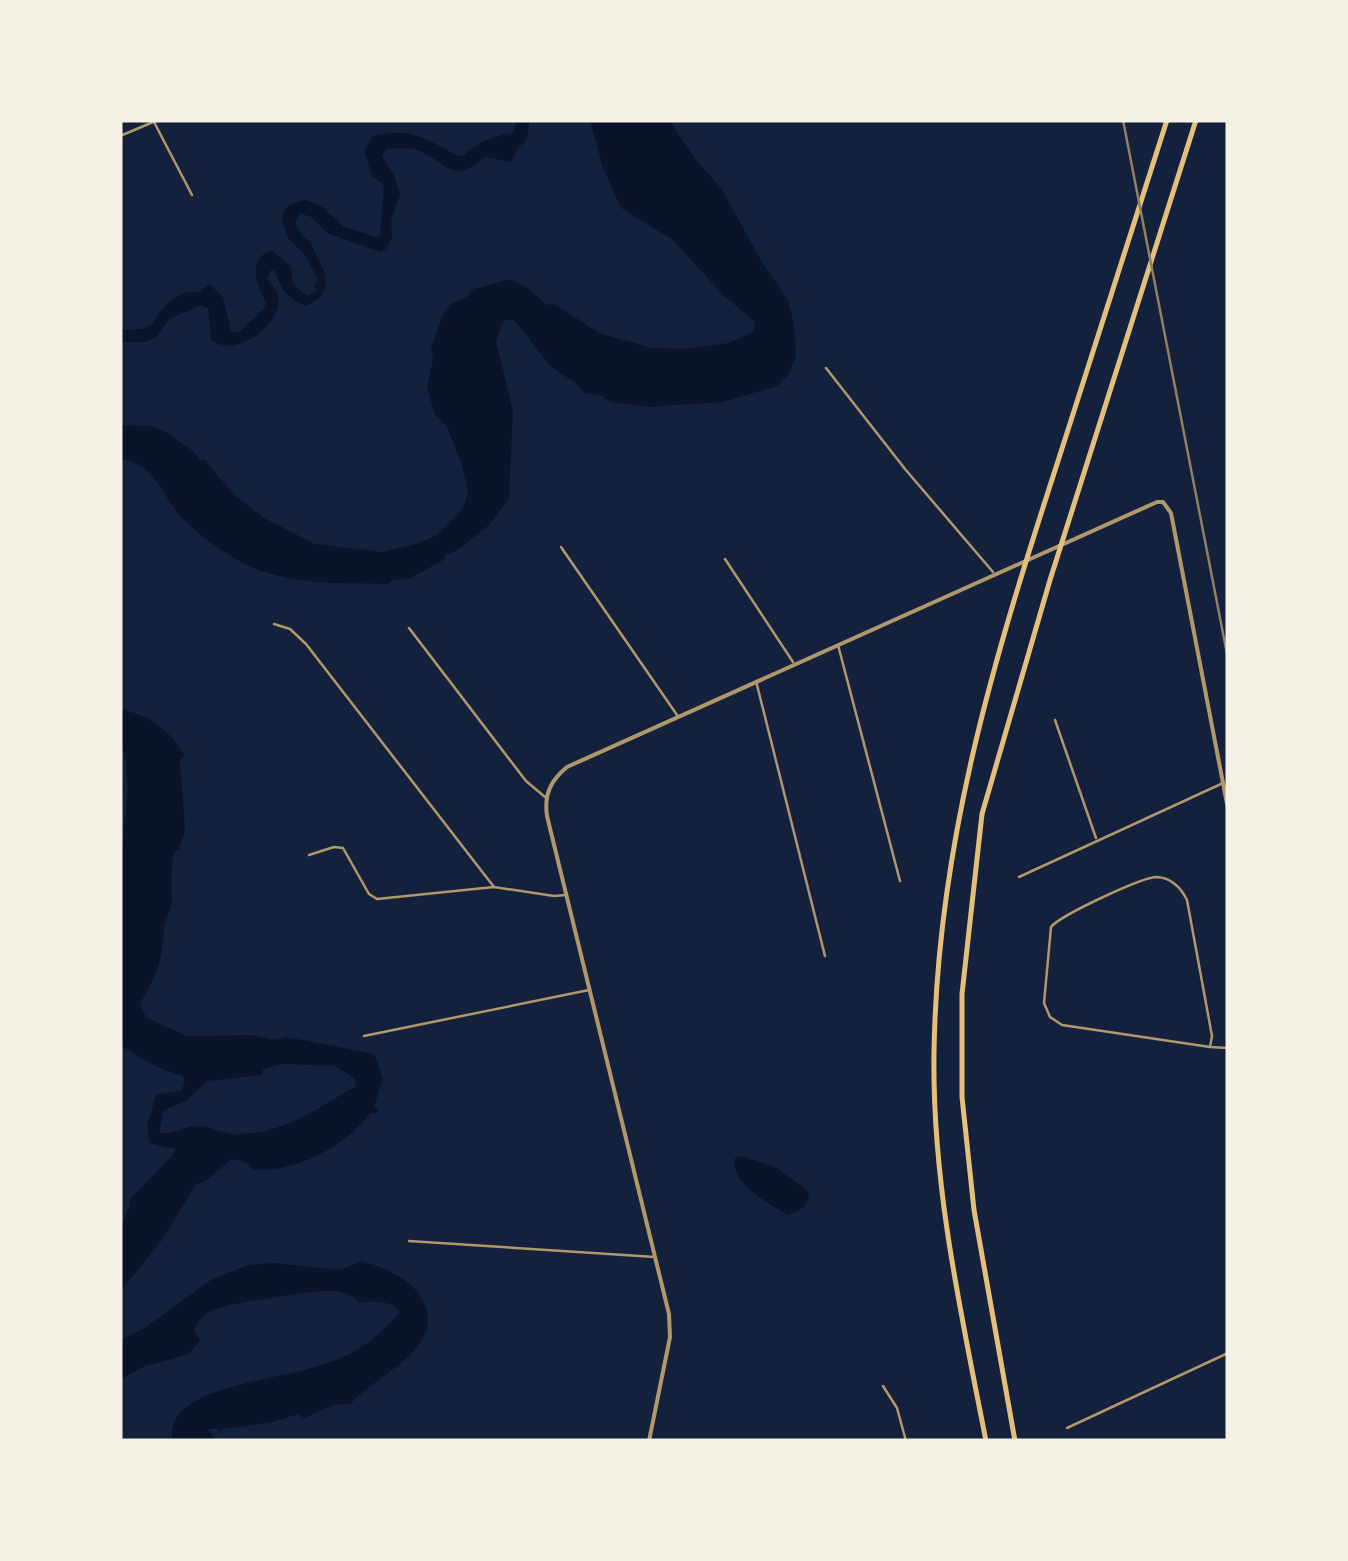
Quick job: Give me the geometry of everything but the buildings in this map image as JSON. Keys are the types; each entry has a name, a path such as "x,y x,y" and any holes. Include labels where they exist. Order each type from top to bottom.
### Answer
{"highway":[{"path":"986,1441 946,1226 936,1136 934,1053 940,946 953,840 976,732 1016,592 1166,120"},
{"path":"1016,1441 974,1210 962,1097 962,994 982,814 1050,580 1196,120"}],"street":[{"path":"120,136 156,121 192,194"},
{"path":"826,368 994,573"},
{"path":"649,1441 670,1325 547,816 546,798 554,779 567,768 678,716 1134,510 1163,502 1170,513 1228,809"},
{"path":"561,547 678,716"},
{"path":"725,559 794,664"},
{"path":"274,624 290,629 306,644 494,887"},
{"path":"408,628 526,781 546,798"},
{"path":"838,644 900,880"},
{"path":"756,681 825,956"},
{"path":"1055,720 1097,839"},
{"path":"1018,877 1223,784"},
{"path":"309,855 342,848 369,894 377,899 494,887 567,895"},
{"path":"1170,880 1174,873"},
{"path":"1210,1047 1212,1036 1186,900 1170,880 1145,879 1056,921 1049,935 1044,1004 1050,1017 1062,1026 1210,1047 1228,1048"},
{"path":"364,1036 590,989"},
{"path":"1042,1023 1050,1017"},
{"path":"409,1241 656,1257"},
{"path":"1067,1428 1228,1352"},
{"path":"883,1386 897,1408 906,1441"}],"water":[{"path":"514,120 530,120 526,141 511,162 485,157 458,171 416,150 386,149 382,157 400,194 391,222 392,238 380,252 327,233 311,217 300,213 295,224 311,243 322,266 324,292 306,306 286,293 271,270 267,279 277,293 275,314 268,325 247,341 222,345 211,340 208,308 201,305 169,319 156,337 146,342 120,342 120,330 144,329 154,323 172,300 200,292 209,284 223,297 231,331 238,333 264,309 266,302 256,266 263,254 271,250 292,267 299,290 307,296 317,291 314,286 318,280 306,256 288,238 282,221 284,210 292,203 306,200 321,206 343,226 375,237 380,235 384,185 372,176 364,151 373,136 414,135 463,156 486,140 513,133"},
{"path":"590,120 669,120 721,188 788,300 796,356 789,374 777,386 723,402 648,407 610,402 603,396 584,393 551,367 514,320 504,320 496,341 513,412 509,498 489,525 445,555 445,559 411,578 388,584 305,581 246,565 185,521 151,474 132,462 120,460 120,425 150,426 166,432 205,460 234,495 264,518 315,544 382,552 437,535 463,509 468,491 462,464 446,425 435,415 427,387 433,359 431,348 443,314 473,289 511,279 547,305 554,304 601,334 653,348 729,343 753,332 755,322 724,296 673,240 621,208 603,168"},
{"path":"120,709 158,724 184,755 180,761 185,830 179,850 174,852 172,902 160,961 140,1004 146,1017 186,1036 252,1035 274,1040 287,1037 374,1054 383,1078 374,1107 378,1110 376,1114 371,1113 333,1147 303,1162 271,1169 254,1170 247,1163 232,1159 196,1184 162,1240 120,1292 120,1225 129,1200 175,1149 149,1143 147,1125 156,1095 181,1091 185,1082 182,1075 157,1067 120,1045 120,864 128,789 125,754 120,748","holes":["284,1064 335,1066 355,1079 356,1086 284,1125 252,1133 234,1134 197,1126 159,1133 164,1110 187,1100 207,1081 262,1075 263,1069"]},
{"path":"742,1156 775,1167 807,1190 809,1198 803,1208 788,1215 752,1191 735,1167 735,1158"},
{"path":"362,1261 407,1282 425,1305 428,1321 415,1349 351,1404 333,1405 304,1418 298,1414 219,1433 218,1429 208,1429 215,1441 172,1441 179,1414 203,1397 334,1361 366,1344 400,1312 387,1303 360,1303 335,1291 271,1298 209,1312 194,1330 200,1341 189,1354 143,1367 120,1380 120,1340 140,1331 211,1280 248,1265 274,1263 340,1270"}],"railway":[{"path":"1123,120 1228,659"}]}
